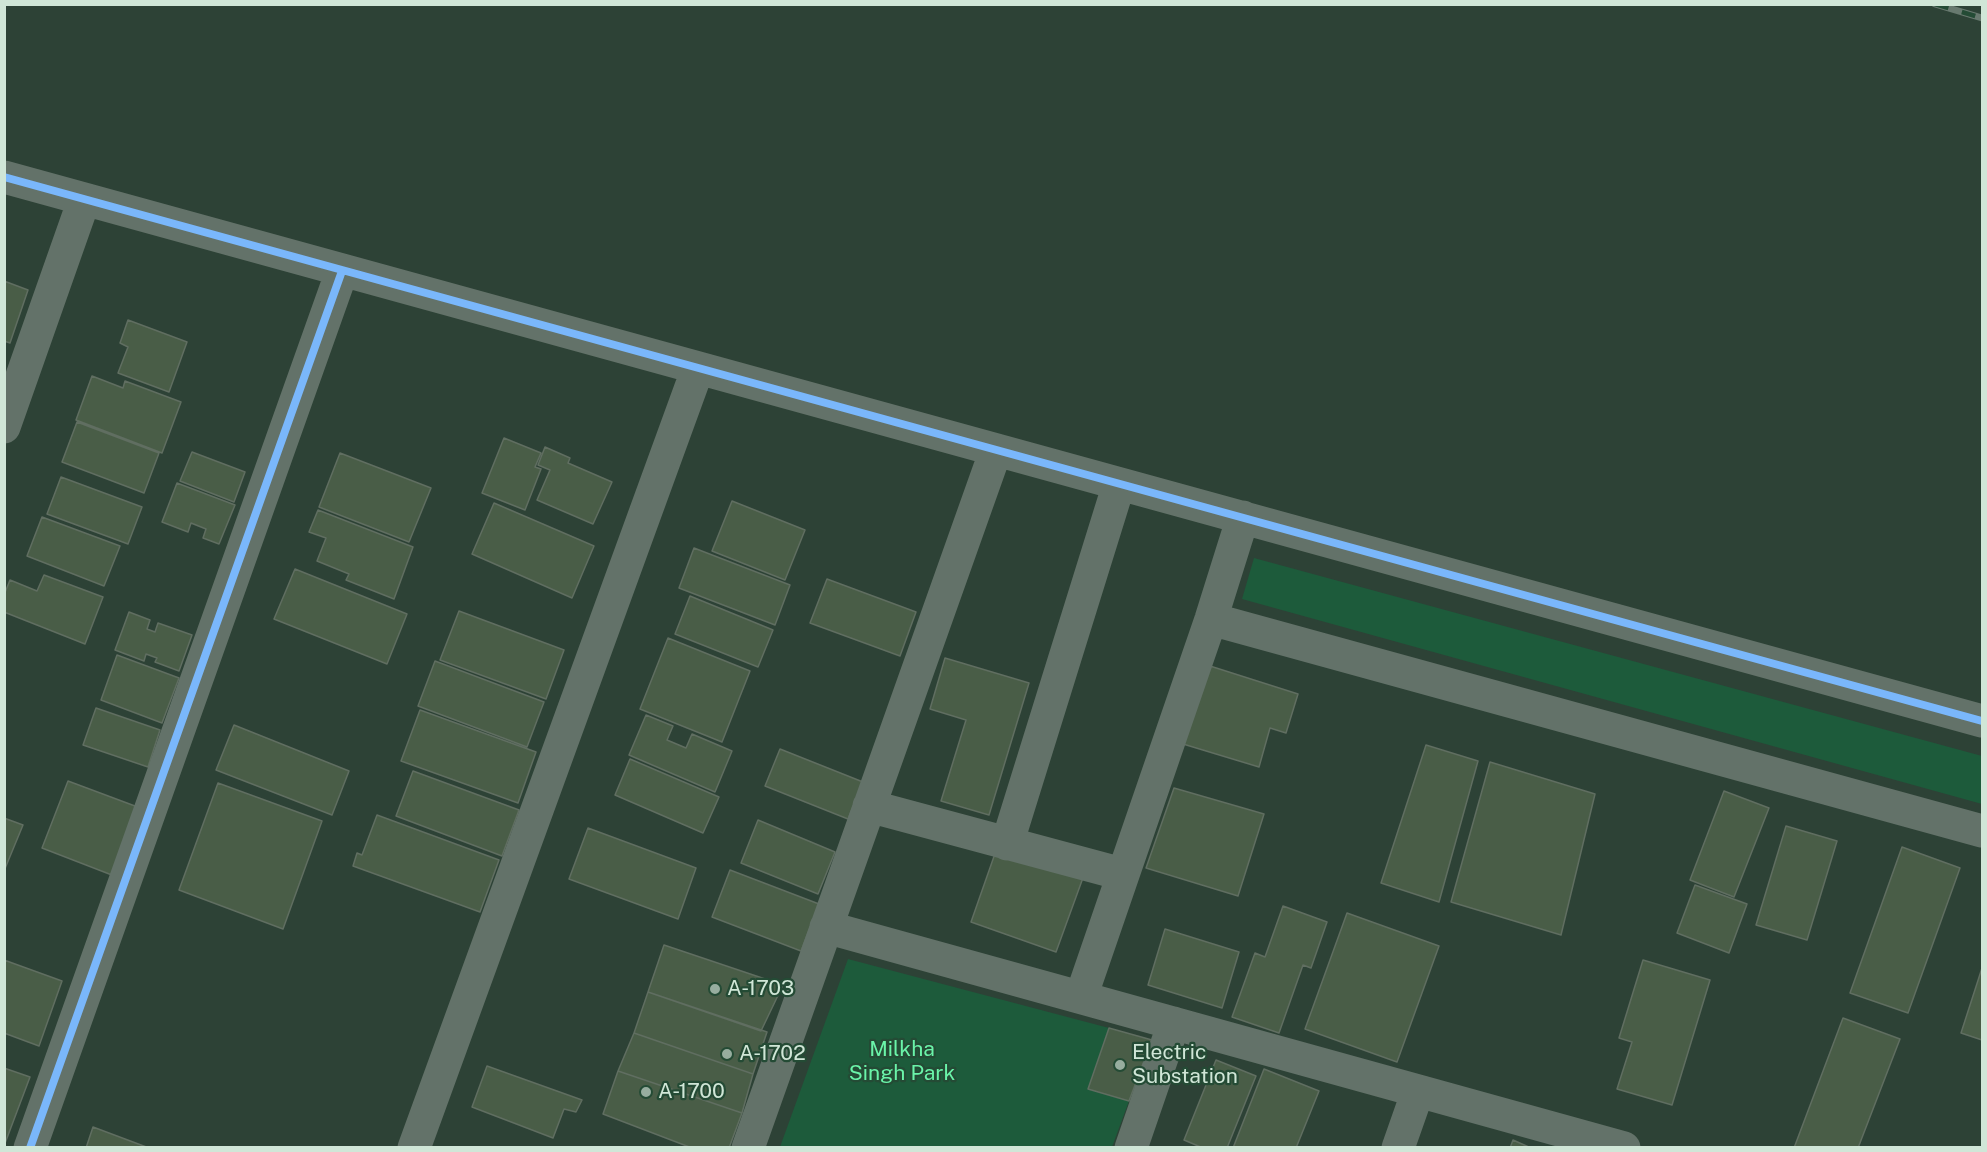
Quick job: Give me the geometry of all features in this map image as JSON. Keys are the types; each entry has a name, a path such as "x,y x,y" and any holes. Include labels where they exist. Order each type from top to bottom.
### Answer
{"street":[{"path":"4,177 1983,720"},
{"path":"4,427 84,200"},
{"path":"30,1148 342,271"},
{"path":"414,1148 698,368"},
{"path":"748,1148 996,450"},
{"path":"1008,844 1119,484"},
{"path":"1081,997 1211,619 1243,517"},
{"path":"1211,619 1983,831"},
{"path":"869,806 1122,874"},
{"path":"826,927 1624,1148"},
{"path":"1131,1148 1174,1023"},
{"path":"1398,1148 1418,1091"}],"green space":[{"path":"1254,558 1982,756 1982,804 1242,599"},
{"name":"Milkha Singh Park","path":"848,959 1109,1028 1088,1089 1129,1101 1112,1147 780,1147"}],"building":[{"path":"4,281 28,290 10,343 4,341"},
{"path":"128,320 187,342 169,392 118,373 128,347 120,343"},
{"path":"92,376 123,388 125,381 181,402 162,453 76,420"},
{"path":"77,422 159,453 144,493 62,462"},
{"path":"504,438 541,453 535,467 541,469 525,510 482,493"},
{"path":"545,447 570,458 568,463 612,482 593,524 537,500 550,470 538,465"},
{"path":"192,452 245,472 234,502 180,481"},
{"path":"340,453 431,488 409,542 319,507"},
{"path":"61,477 142,507 128,544 47,514"},
{"path":"177,483 235,505 219,544 203,538 206,529 191,523 188,532 162,522"},
{"path":"732,501 805,530 785,580 712,551"},
{"path":"494,503 594,546 572,598 472,554"},
{"path":"318,510 413,547 394,599 346,580 349,574 317,561 326,538 309,532"},
{"path":"42,517 120,546 104,586 27,556"},
{"path":"694,548 790,585 775,625 679,588"},
{"path":"295,569 407,614 387,664 274,619"},
{"path":"44,575 103,597 85,644 4,612 4,595 10,580 37,591"},
{"path":"827,579 916,612 900,656 810,623"},
{"path":"690,596 773,630 758,667 675,634"},
{"path":"459,611 564,650 546,699 440,660"},
{"path":"129,612 150,620 147,629 155,632 158,623 192,635 179,671 155,662 157,658 146,654 144,661 115,650"},
{"path":"668,638 750,671 722,742 640,709"},
{"path":"117,655 179,678 162,723 101,700"},
{"path":"945,658 1029,683 989,815 941,801 966,720 930,709"},
{"path":"435,661 544,702 527,747 418,706"},
{"path":"1210,666 1298,694 1286,733 1270,728 1259,767 1183,744"},
{"path":"96,708 160,730 148,767 83,745"},
{"path":"420,710 536,752 518,803 401,761"},
{"path":"646,715 673,726 667,740 686,748 692,734 732,751 715,792 629,755"},
{"path":"234,725 349,771 332,815 216,770"},
{"path":"1426,745 1478,761 1439,902 1381,883"},
{"path":"780,749 863,782 848,819 765,786"},
{"path":"630,759 719,797 703,833 615,795"},
{"path":"1490,762 1595,794 1561,935 1451,902"},
{"path":"413,771 519,810 502,856 396,816"},
{"path":"68,781 143,809 117,877 42,848"},
{"path":"218,783 322,821 283,929 179,890"},
{"path":"1174,788 1264,814 1238,896 1146,868"},
{"path":"1724,791 1769,808 1734,897 1690,880"},
{"path":"377,815 499,860 480,912 353,866 357,853 362,855"},
{"path":"4,818 23,825 4,871"},
{"path":"758,820 835,852 818,894 741,863"},
{"path":"1786,826 1837,841 1807,940 1756,925"},
{"path":"588,828 696,868 678,919 569,879"},
{"path":"998,845 1084,875 1056,952 971,922"},
{"path":"1902,847 1960,868 1908,1013 1850,993"},
{"path":"730,870 819,904 801,951 712,917"},
{"path":"1695,885 1747,904 1729,953 1677,933"},
{"path":"1283,906 1327,922 1311,968 1303,965 1279,1033 1232,1017 1255,953 1265,957"},
{"path":"1347,913 1439,946 1397,1062 1305,1029"},
{"path":"1165,929 1239,952 1222,1008 1148,985"},
{"name":"A-1703","path":"664,945 783,985 761,1031 648,992"},
{"path":"4,960 62,981 39,1046 4,1033"},
{"path":"1643,960 1710,980 1672,1105 1617,1089 1632,1042 1619,1038"},
{"path":"1982,968 1982,1040 1961,1033"},
{"name":"A-1702","path":"648,992 767,1032 753,1074 634,1033"},
{"path":"1843,1018 1900,1039 1858,1148 1794,1148"},
{"name":"Electric Substation","path":"1109,1028 1152,1040 1129,1101 1088,1089"},
{"path":"634,1033 753,1074 742,1113 618,1071"},
{"path":"1216,1060 1256,1076 1227,1148 1203,1148 1184,1140"},
{"path":"487,1066 582,1100 576,1112 564,1109 553,1138 472,1107"},
{"path":"4,1068 30,1077 4,1146"},
{"path":"1264,1069 1319,1091 1296,1148 1233,1148"},
{"name":"A-1700","path":"618,1071 742,1113 729,1148 692,1148 603,1114"},
{"path":"93,1127 149,1148 86,1148"},
{"path":"1513,1140 1531,1148 1510,1148"}],"railway":[{"path":"1935,4 1982,18"}],"cycle path":[{"path":"4,177 1982,721"},
{"path":"30,1148 342,271"}],"place":[{"name":"A-1703","path":"715,989"},
{"name":"A-1702","path":"727,1054"},
{"name":"Electric Substation","path":"1120,1065"},
{"name":"A-1700","path":"646,1092"}]}
